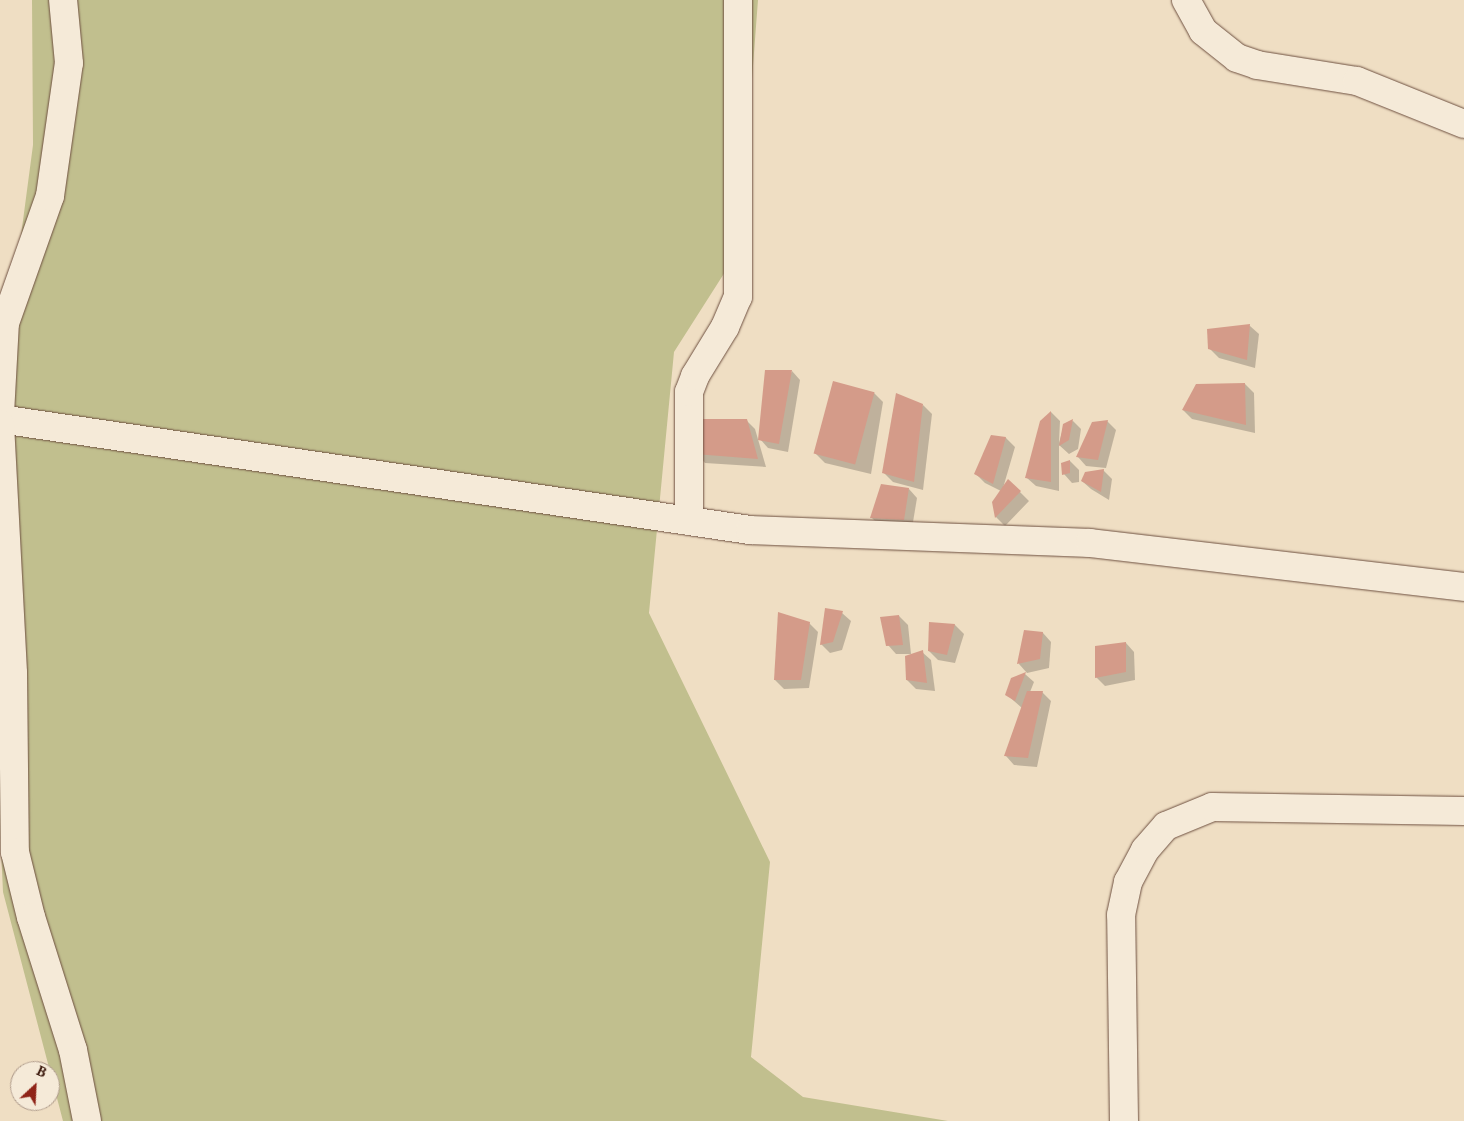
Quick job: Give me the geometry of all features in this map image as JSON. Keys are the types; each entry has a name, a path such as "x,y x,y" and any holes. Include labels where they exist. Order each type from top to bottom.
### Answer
{"street":[{"path":"0,414 5,323 50,196 69,63 63,0"},
{"path":"689,521 689,392 695,376 725,327 738,297 738,0"},
{"path":"1186,0 1203,31 1237,58 1257,65 1357,81 1464,124"},
{"path":"0,419 750,530 1090,543 1464,587"},
{"path":"0,424 13,673 15,852 31,917 73,1050 87,1121"},
{"path":"1124,1121 1121,915 1128,882 1145,850 1166,826 1212,807 1464,812"}],"shaded area":[{"path":"32,0 758,0 739,250 674,352 649,613 770,862 751,1057 803,1097 948,1121 63,1121 60,1110 60,1061 47,1061 3,892 0,827 0,394 33,145"}],"building":[{"path":"1250,324 1247,360 1208,349 1207,329"},
{"path":"765,370 792,370 779,444 758,440"},
{"path":"833,381 875,392 855,465 814,453"},
{"path":"1245,383 1246,425 1182,410 1196,384"},
{"path":"896,393 923,404 914,482 882,473"},
{"path":"1051,411 1051,482 1025,478 1040,421"},
{"path":"702,419 747,419 758,459 695,454"},
{"path":"1073,419 1069,440 1059,446 1063,424"},
{"path":"1108,420 1098,460 1076,457 1092,422"},
{"path":"991,435 1006,437 993,484 974,474"},
{"path":"1070,460 1070,473 1062,475 1061,463"},
{"path":"1104,469 1101,492 1081,481 1085,472"},
{"path":"1008,479 1021,491 995,518 992,502"},
{"path":"881,484 909,488 904,520 870,518"},
{"path":"825,608 843,611 833,642 820,645"},
{"path":"778,612 810,622 801,680 774,680"},
{"path":"899,615 903,645 886,646 880,617"},
{"path":"929,622 955,624 947,655 928,651"},
{"path":"1024,630 1043,632 1040,659 1017,664"},
{"path":"1126,642 1126,672 1095,678 1095,646"},
{"path":"923,650 927,683 906,680 905,656"},
{"path":"1026,672 1015,701 1005,695 1011,678"},
{"path":"1027,691 1043,691 1028,758 1004,756"}]}
